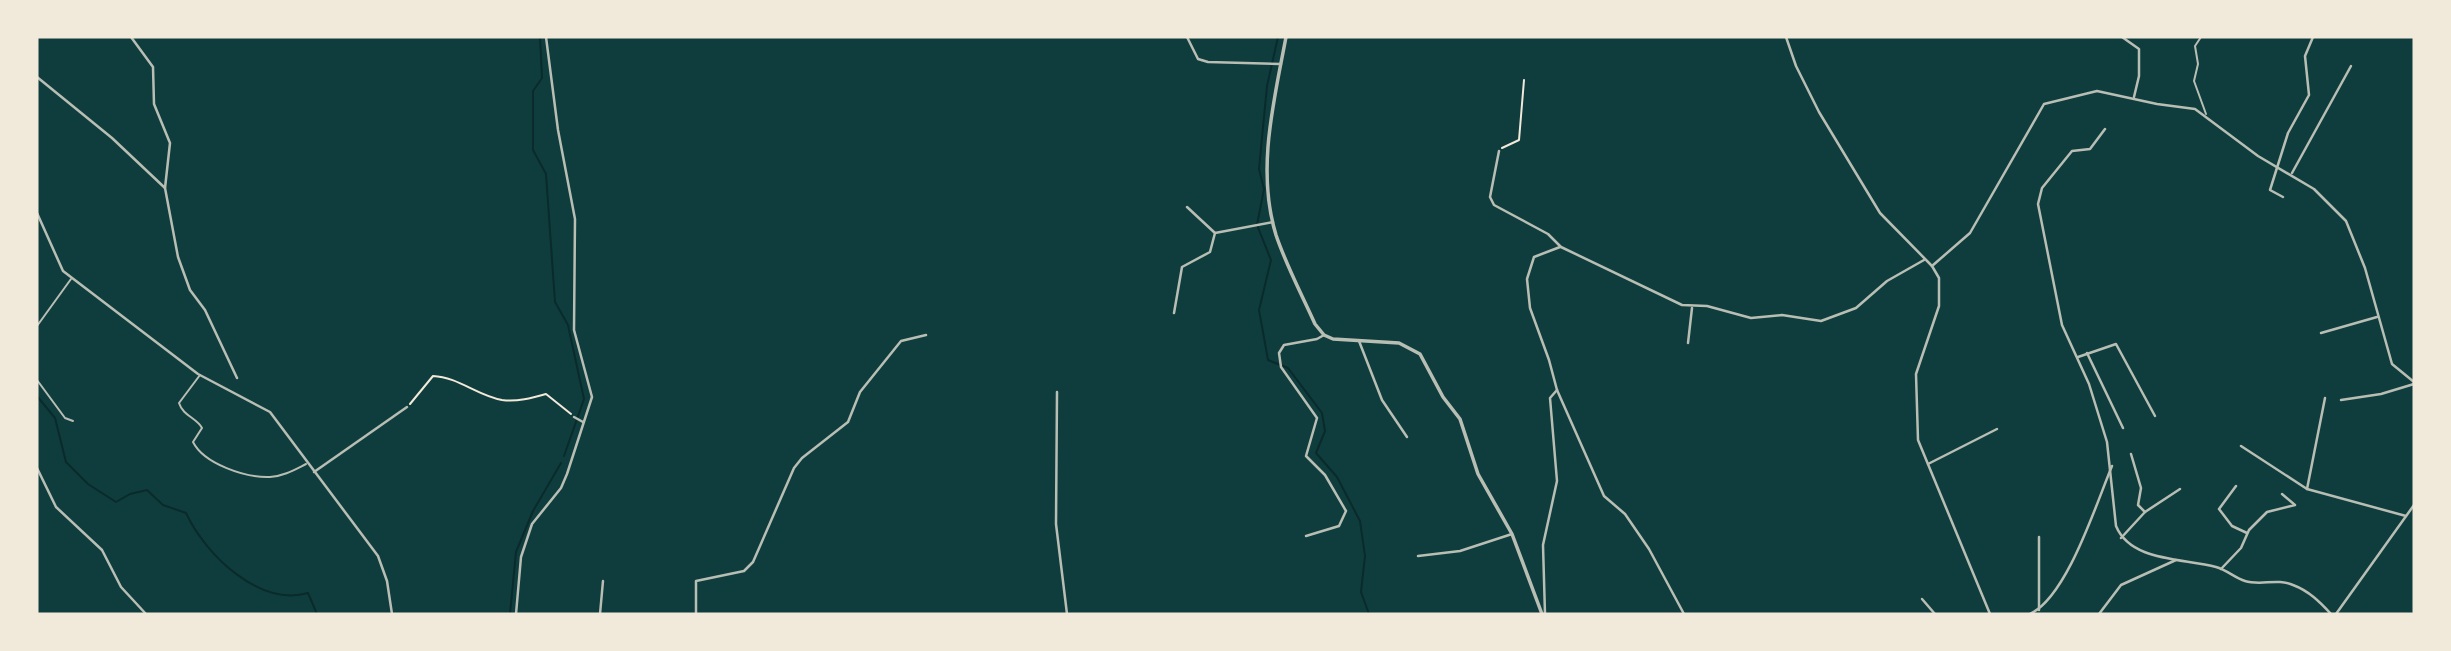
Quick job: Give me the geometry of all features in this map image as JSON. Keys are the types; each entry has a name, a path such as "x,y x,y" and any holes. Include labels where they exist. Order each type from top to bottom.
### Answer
{"street":[{"path":"131,37 153,67 154,104 170,143 165,188 178,257 190,290 205,310 237,378"},
{"path":"516,614 521,558 528,535 532,524 561,488 592,397 574,330 575,219 558,130 546,37"},
{"path":"1187,37 1198,59 1208,62 1281,64"},
{"path":"1286,37 1267,149 1273,222 1315,324 1324,335"},
{"path":"1786,37 1796,66 1819,113 1881,213 1932,266 1939,278 1938,306 1916,374 1914,392 1918,440 1990,614"},
{"path":"2122,37 2139,49 2139,76 2134,97"},
{"path":"2283,197 2270,190 2288,133 2309,95 2305,56 2312,37"},
{"path":"2291,174 2351,66"},
{"path":"37,77 112,138 165,188"},
{"path":"1932,266 1970,233 2044,104 2097,91 2195,109 2206,114 2278,169 2314,189 2346,221 2365,268 2392,364 2414,383"},
{"path":"2105,129 2090,149 2072,151 2042,188 2038,198 2044,238 2055,278 2058,311 2078,357 2107,442 2112,466 2116,526 2121,538 2134,549 2221,569 2246,582 2276,580 2293,584 2317,599 2331,614"},
{"path":"1499,151 1490,197 1494,205 1548,234 1561,247 1627,277 1666,299 1692,307 1707,306 1751,318 1783,315 1821,321 1856,308 1887,281 1924,260"},
{"path":"1187,207 1216,233"},
{"path":"37,213 57,261 72,277 200,374 270,412 378,556 387,581 392,614"},
{"path":"1216,233 1273,222"},
{"path":"1174,313 1182,267 1210,251 1216,233"},
{"path":"1561,247 1534,257 1527,279 1530,308 1549,360 1556,390 1604,496 1625,514 1649,549 1684,614"},
{"path":"1688,343 1692,307"},
{"path":"2321,332 2378,317"},
{"path":"695,614 696,581 744,571 753,562 794,468 802,458 848,422 860,393 901,341 926,335"},
{"path":"1306,536 1339,526 1346,511 1325,475 1306,456 1317,418 1281,367 1279,353 1284,345 1317,339 1324,335 1404,344 1420,354 1443,397 1460,419 1478,474 1512,534 1543,614"},
{"path":"1359,341 1382,400 1407,437"},
{"path":"2078,357 2116,344 2155,416"},
{"path":"2087,353 2123,428"},
{"path":"2341,400 2381,394 2414,383"},
{"path":"1543,614 1543,545 1557,481 1550,398 1556,390"},
{"path":"1057,392 1056,524 1067,614"},
{"path":"2307,489 2325,398"},
{"path":"314,472 407,407"},
{"path":"574,417 582,421"},
{"path":"1928,464 1997,429"},
{"path":"2241,446 2307,489 2406,516"},
{"path":"2131,454 2141,488 2138,505 2145,512"},
{"path":"2030,614 2039,610 2061,581 2112,466"},
{"path":"37,468 56,507 102,550 121,587 146,614"},
{"path":"2235,486 2219,509 2232,526 2247,533"},
{"path":"2121,538 2145,512 2180,489"},
{"path":"2221,569 2241,548 2247,533 2267,512 2295,505 2282,494"},
{"path":"2336,614 2414,505"},
{"path":"1418,556 1460,551 1512,534"},
{"path":"2039,537 2039,610"},
{"path":"2099,614 2120,585 2179,559"},
{"path":"600,614 603,581"},
{"path":"1922,600 1935,614"}],"lane":[{"path":"2202,37 2195,46 2198,64 2194,81 2206,114"},
{"path":"37,326 72,277"},
{"path":"200,374 179,404 186,415 202,428 193,442 205,457 254,476 287,474 307,463"},
{"path":"37,380 65,418 73,421"}],"path":[{"path":"1499,151 1504,145 1518,140 1524,80"},
{"path":"407,407 433,376 445,376 501,400 524,400 546,394 574,417"}],"waterway":[{"path":"540,37 542,78 533,91 533,150 546,174 555,302 568,325 584,399 564,456"},
{"path":"1278,37 1267,86 1259,169 1264,189 1257,225 1271,260 1259,310 1268,360 1288,368 1322,413 1325,431 1316,453 1337,477 1360,521 1365,556 1361,592 1369,614"},
{"path":"37,396 55,418 66,462 88,484 116,502 130,494 147,490 163,505 186,513 206,545 236,574 271,592 289,595 308,593 317,614"},
{"path":"510,614 516,552 533,511 561,463"}]}
